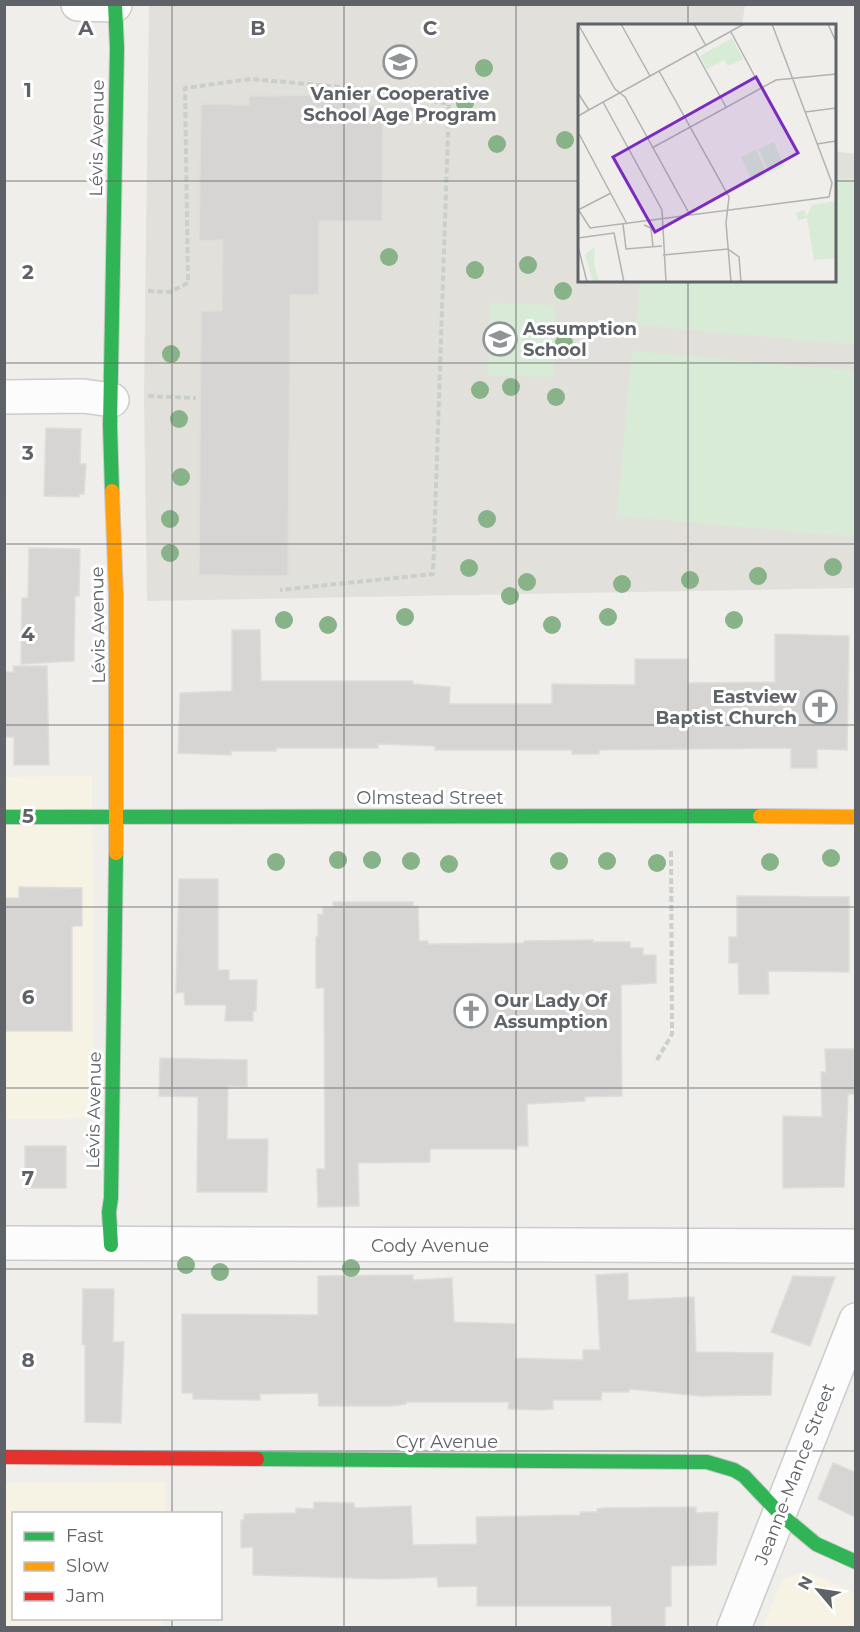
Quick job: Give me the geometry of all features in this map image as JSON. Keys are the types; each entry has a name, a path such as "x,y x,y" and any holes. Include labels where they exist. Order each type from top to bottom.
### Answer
{"street":[{"path":"78,4 115,5"},
{"name":"Lévis Avenue","path":"111,1245 109,1212 112,1152 116,606 111,400 117,48 115,5"},
{"path":"4,397 83,396 111,400"},
{"name":"Olmstead Street","path":"4,817 670,815 855,817"},
{"name":"Cody Avenue","path":"4,1243 855,1246"},
{"name":"Jeanne-Mance Street","path":"734,1628 855,1320"},
{"name":"Cyr Avenue","path":"4,1457 707,1462 734,1470 744,1476 779,1513 816,1544 855,1562"}],"path":[{"path":"148,291 170,292 188,283 185,88 251,79 352,88 449,105 433,574 280,590"},
{"path":"148,396 196,398"},
{"path":"657,1060 672,1034 670,815"}],"shaded area":[{"name":"Assumption School","path":"149,5 745,5 742,24 578,24 578,282 836,282 836,151 855,154 855,588 147,601 144,398"},
{"path":"5,372 7,598 5,598"},
{"path":"92,776 94,1118 5,1119 4,777"},
{"path":"165,1482 165,1512 12,1512 12,1620 163,1620 162,1627 5,1627 5,1483"},
{"path":"805,1571 855,1593 855,1627 763,1627 782,1580"}],"green space":[{"path":"836,177 855,179 855,345 636,325 640,282 836,282"},
{"path":"490,303 555,305 554,377 488,376"},
{"path":"632,351 855,371 855,537 617,516"}],"building":[{"path":"357,95 358,105 383,105 382,221 319,221 319,295 290,295 288,576 199,575 201,311 222,311 223,240 199,241 201,104 249,105 249,96"},
{"path":"46,428 81,429 80,464 86,464 84,494 79,494 79,497 44,496"},
{"path":"29,548 80,549 79,596 75,596 74,661 21,664 22,598 28,598"},
{"path":"232,630 260,630 261,681 413,681 413,684 450,687 449,704 552,704 552,684 635,685 635,659 688,659 688,683 775,682 775,634 849,636 847,750 817,749 817,768 791,768 791,748 599,750 599,754 572,754 572,750 435,750 435,746 378,744 378,748 276,748 276,751 231,751 231,755 178,753 180,693 232,691"},
{"path":"13,666 47,666 49,765 14,765 14,737 4,737 4,672 14,672"},
{"path":"179,879 218,879 218,970 229,970 229,980 257,980 256,1011 253,1011 253,1021 225,1021 226,1005 185,1005 184,992 176,993"},
{"path":"19,887 82,888 82,926 72,926 72,1031 4,1031 4,898 19,898"},
{"path":"737,896 849,897 849,972 768,971 769,994 739,994 738,963 729,963 729,937 737,937"},
{"name":"Our Lady Of Assumption","path":"333,902 413,902 413,906 418,906 419,941 428,941 428,944 593,940 593,942 630,942 630,948 643,948 643,955 656,955 656,983 621,985 622,1096 585,1097 585,1101 527,1104 528,1146 517,1146 517,1149 430,1149 430,1162 358,1163 359,1206 318,1207 317,1169 325,1169 324,988 316,988 316,937 318,937 318,914 323,915 323,907 333,907"},
{"path":"825,1049 855,1049 855,1094 848,1094 844,1187 783,1188 783,1116 822,1117 821,1072 826,1072"},
{"path":"160,1058 247,1060 247,1087 228,1086 227,1139 268,1139 267,1192 197,1192 198,1097 159,1096"},
{"path":"25,1146 66,1146 66,1188 25,1188"},
{"path":"628,1273 628,1300 694,1297 696,1352 773,1353 771,1395 701,1396 629,1389 629,1392 602,1392 601,1400 553,1400 553,1409 541,1410 508,1409 509,1402 406,1402 406,1404 393,1406 319,1406 318,1393 260,1394 260,1400 193,1399 193,1393 182,1393 182,1314 318,1315 318,1276 413,1275 413,1280 452,1278 454,1322 515,1324 515,1358 583,1360 583,1350 600,1350 596,1275"},
{"path":"793,1276 835,1277 810,1346 771,1332"},
{"path":"83,1289 114,1289 113,1342 124,1342 121,1423 85,1422 85,1345 82,1344"},
{"path":"833,1463 855,1472 855,1517 818,1499"},
{"path":"314,1502 354,1503 354,1508 411,1506 413,1545 477,1544 476,1517 580,1515 580,1512 597,1512 597,1509 604,1508 696,1507 696,1513 718,1512 716,1565 671,1566 671,1606 665,1607 665,1628 612,1628 611,1606 477,1606 477,1586 438,1587 437,1577 386,1579 253,1575 253,1547 241,1548 241,1520 244,1520 244,1514 296,1513 296,1508 314,1509"}],"traffic: fast":[{"path":"112,491 110,425 117,48 115,4"},
{"path":"4,817 760,816"},
{"path":"111,1245 109,1212 116,853"},
{"path":"257,1459 707,1462 734,1470 744,1476 779,1513 816,1544 856,1562"}],"traffic: slow":[{"path":"112,491 116,594 116,853"},
{"path":"760,816 856,817"}],"traffic: jam":[{"path":"4,1457 257,1459"}],"place":[{"name":"Vanier Cooperative School Age Program","path":"400,62"},
{"name":"Assumption School","path":"500,339"},
{"name":"Eastview Baptist Church","path":"820,707"},
{"name":"Our Lady Of Assumption","path":"471,1011"}]}
